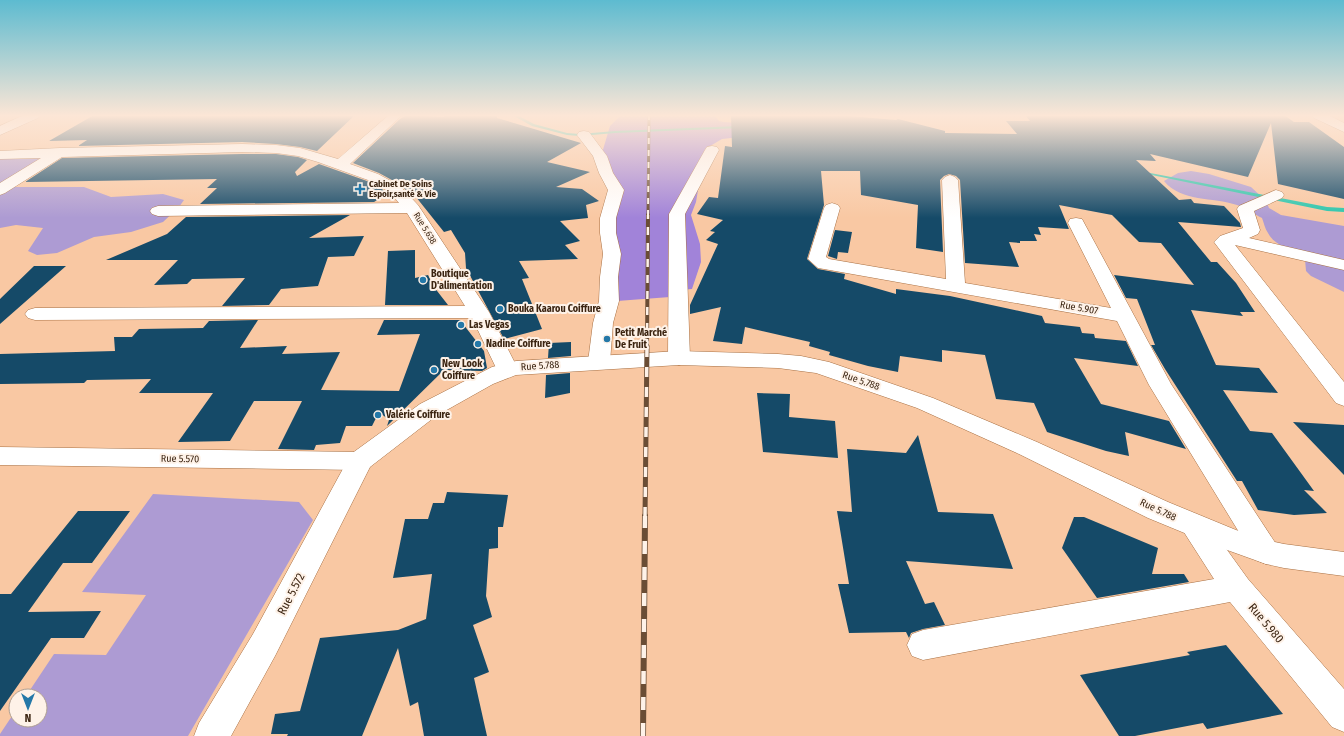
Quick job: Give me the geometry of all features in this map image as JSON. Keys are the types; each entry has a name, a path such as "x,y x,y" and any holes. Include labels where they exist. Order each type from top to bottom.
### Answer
{"street":[{"name":"Rue 5.638","path":"0,155 181,149"},
{"name":"Rue 5.638","path":"279,149 300,152 341,164 373,177 394,189 412,208 478,312 507,369"},
{"path":"341,164 357,149"},
{"path":"595,149 600,156 606,173 616,190 608,218 608,233 612,254 609,277 609,301 603,323 599,362"},
{"path":"679,358 677,214 712,150"},
{"path":"0,190 61,152"},
{"path":"950,180 956,286"},
{"path":"1276,195 1245,209 1252,230 1223,242 1344,398"},
{"path":"158,211 412,208"},
{"name":"Rue 5.907","path":"832,208 817,259 820,262 1125,316"},
{"path":"1076,223 1160,385 1266,552"},
{"path":"1226,240 1237,240 1344,265"},
{"path":"35,314 478,312"},
{"name":"Rue 5.788","path":"365,457 428,410 485,379 507,369 679,358 801,363 821,367 925,403 1028,448 1194,526 1266,552 1312,561 1344,564"},
{"name":"Rue 5.570","path":"0,456 365,457"},
{"name":"Rue 5.572","path":"212,736 264,645 365,457"},
{"name":"Rue 5.980","path":"1194,526 1237,588 1344,715"},
{"path":"923,645 1237,588"}],"shaded area":[{"path":"603,149 705,149 696,202 691,215 700,244 701,262 692,289 670,291 670,297 617,301 612,225 617,181 602,153"},
{"path":"47,158 10,187 84,187 111,197 163,194 184,200 179,207 163,222 131,232 94,237 57,253 37,255 28,251 43,228 16,225 0,228 0,159"},
{"path":"1191,171 1209,174 1251,187 1266,201 1269,208 1281,215 1344,226 1344,292 1311,276 1306,271 1305,259 1275,242 1266,230 1262,218 1237,205 1188,196 1171,188 1164,181 1178,173"},
{"path":"153,494 299,502 313,520 188,736 0,736 8,722 8,728 48,728 48,688 31,688 54,654 106,655 146,595 82,592"}],"building":[{"path":"368,149 570,149 547,162 590,172 556,187 582,189 599,201 586,205 588,218 560,221 580,241 565,245 578,259 519,261 529,278 522,279 542,329 504,339 466,268 465,253 451,230 444,232 416,197 412,196 401,185 379,173 353,163"},
{"path":"725,149 1260,149 1248,177 1150,154 1156,161 1136,160 1179,200 1191,199 1194,203 1224,206 1240,223 1241,227 1178,222 1211,262 1217,262 1236,283 1255,312 1240,312 1243,316 1191,310 1216,365 1259,368 1278,393 1223,390 1250,431 1272,433 1314,491 1304,490 1327,513 1294,515 1258,510 1242,481 1237,481 1151,345 1155,345 1137,299 1126,298 1114,275 1194,285 1161,243 1139,242 1112,215 1059,205 1069,229 1038,227 1041,235 1034,234 1037,241 1020,241 1020,243 1009,242 1019,267 965,263 960,180 956,176 949,174 940,180 943,252 916,248 918,205 861,195 860,171 821,171 824,205 807,259 818,269 845,274 844,279 896,294 896,289 950,296 1042,316 1045,323 1080,327 1082,333 1094,334 1095,338 1126,341 1138,366 1074,358 1101,404 1169,421 1186,449 1125,432 1129,456 1106,451 1047,432 1034,403 996,399 985,355 942,350 942,362 900,356 898,372 868,366 829,355 830,352 809,346 810,342 745,327 742,344 713,341 721,307 690,314 690,305 718,244 706,240 715,232 710,231 723,220 697,214 709,197 718,198"},
{"path":"1274,149 1344,149 1344,199 1278,184"},
{"path":"276,154 298,157 307,160 295,172 297,176 319,164 367,181 389,193 374,202 200,204 217,188 207,188 217,179 25,182 62,158"},
{"path":"350,215 309,238 364,236 354,256 328,257 318,286 281,289 269,305 222,306 245,278 192,279 187,284 154,285 178,260 106,260 167,234 186,217"},
{"path":"835,230 852,232 848,253 838,252 837,259 828,256"},
{"path":"415,250 415,278 428,275 434,287 448,305 385,305 388,251"},
{"path":"34,266 66,266 0,324 0,299"},
{"path":"258,320 240,348 287,346 282,354 340,352 321,390 399,391 420,334 377,335 384,320 460,320 484,351 487,368 482,371 444,370 387,426 389,420 379,412 372,426 346,426 340,443 316,445 314,450 278,449 302,401 254,401 230,441 178,442 213,393 139,393 151,379 87,380 84,383 0,384 0,354 115,351 114,337 132,337 139,329 203,328 209,321"},
{"path":"571,342 571,356 548,358 549,343"},
{"path":"570,373 570,393 545,398 546,375"},
{"path":"757,393 790,394 789,417 835,421 838,458 763,452"},
{"path":"1293,422 1344,425 1344,475"},
{"path":"918,435 938,512 993,514 1013,569 906,561 925,604 934,602 945,625 911,633 909,638 906,632 849,633 838,584 849,584 837,511 852,512 847,449 906,453"},
{"path":"447,492 508,495 503,527 498,527 498,548 489,549 486,596 492,617 473,625 489,672 474,678 487,736 424,736 418,702 410,706 398,648 362,736 287,736 288,734 271,734 275,714 300,711 320,638 398,630 426,619 432,574 393,578 405,519 428,519 433,503 444,503"},
{"path":"78,511 130,511 92,563 63,563 28,612 101,611 84,638 51,638 16,688 8,688 8,700 0,711 0,594 11,594"},
{"path":"1074,517 1084,517 1158,548 1152,574 1184,574 1189,582 1097,598 1062,548"},
{"path":"1226,645 1283,714 1207,729 1203,723 1135,736 1119,736 1080,675 1190,655 1187,652"}],"waterway":[{"path":"1142,172 1327,209 1344,210"}],"railway":[{"path":"648,216 649,149"},
{"path":"647,347 648,215"},
{"path":"645,517 647,346"},
{"path":"643,736 645,516"}],"place":[{"name":"Cabinet De Soins Espoir,santé & Vie","path":"360,189"},
{"name":"Boutique D'alimentation","path":"423,280"},
{"name":"Bouka Kaarou Coiffure","path":"500,309"},
{"name":"Las Vegas","path":"461,325"},
{"name":"Petit Marché De Fruit","path":"607,339"},
{"name":"Nadine Coiffure","path":"478,344"},
{"name":"New Look Coiffure","path":"434,370"},
{"name":"Valérie Coiffure","path":"378,415"}]}
